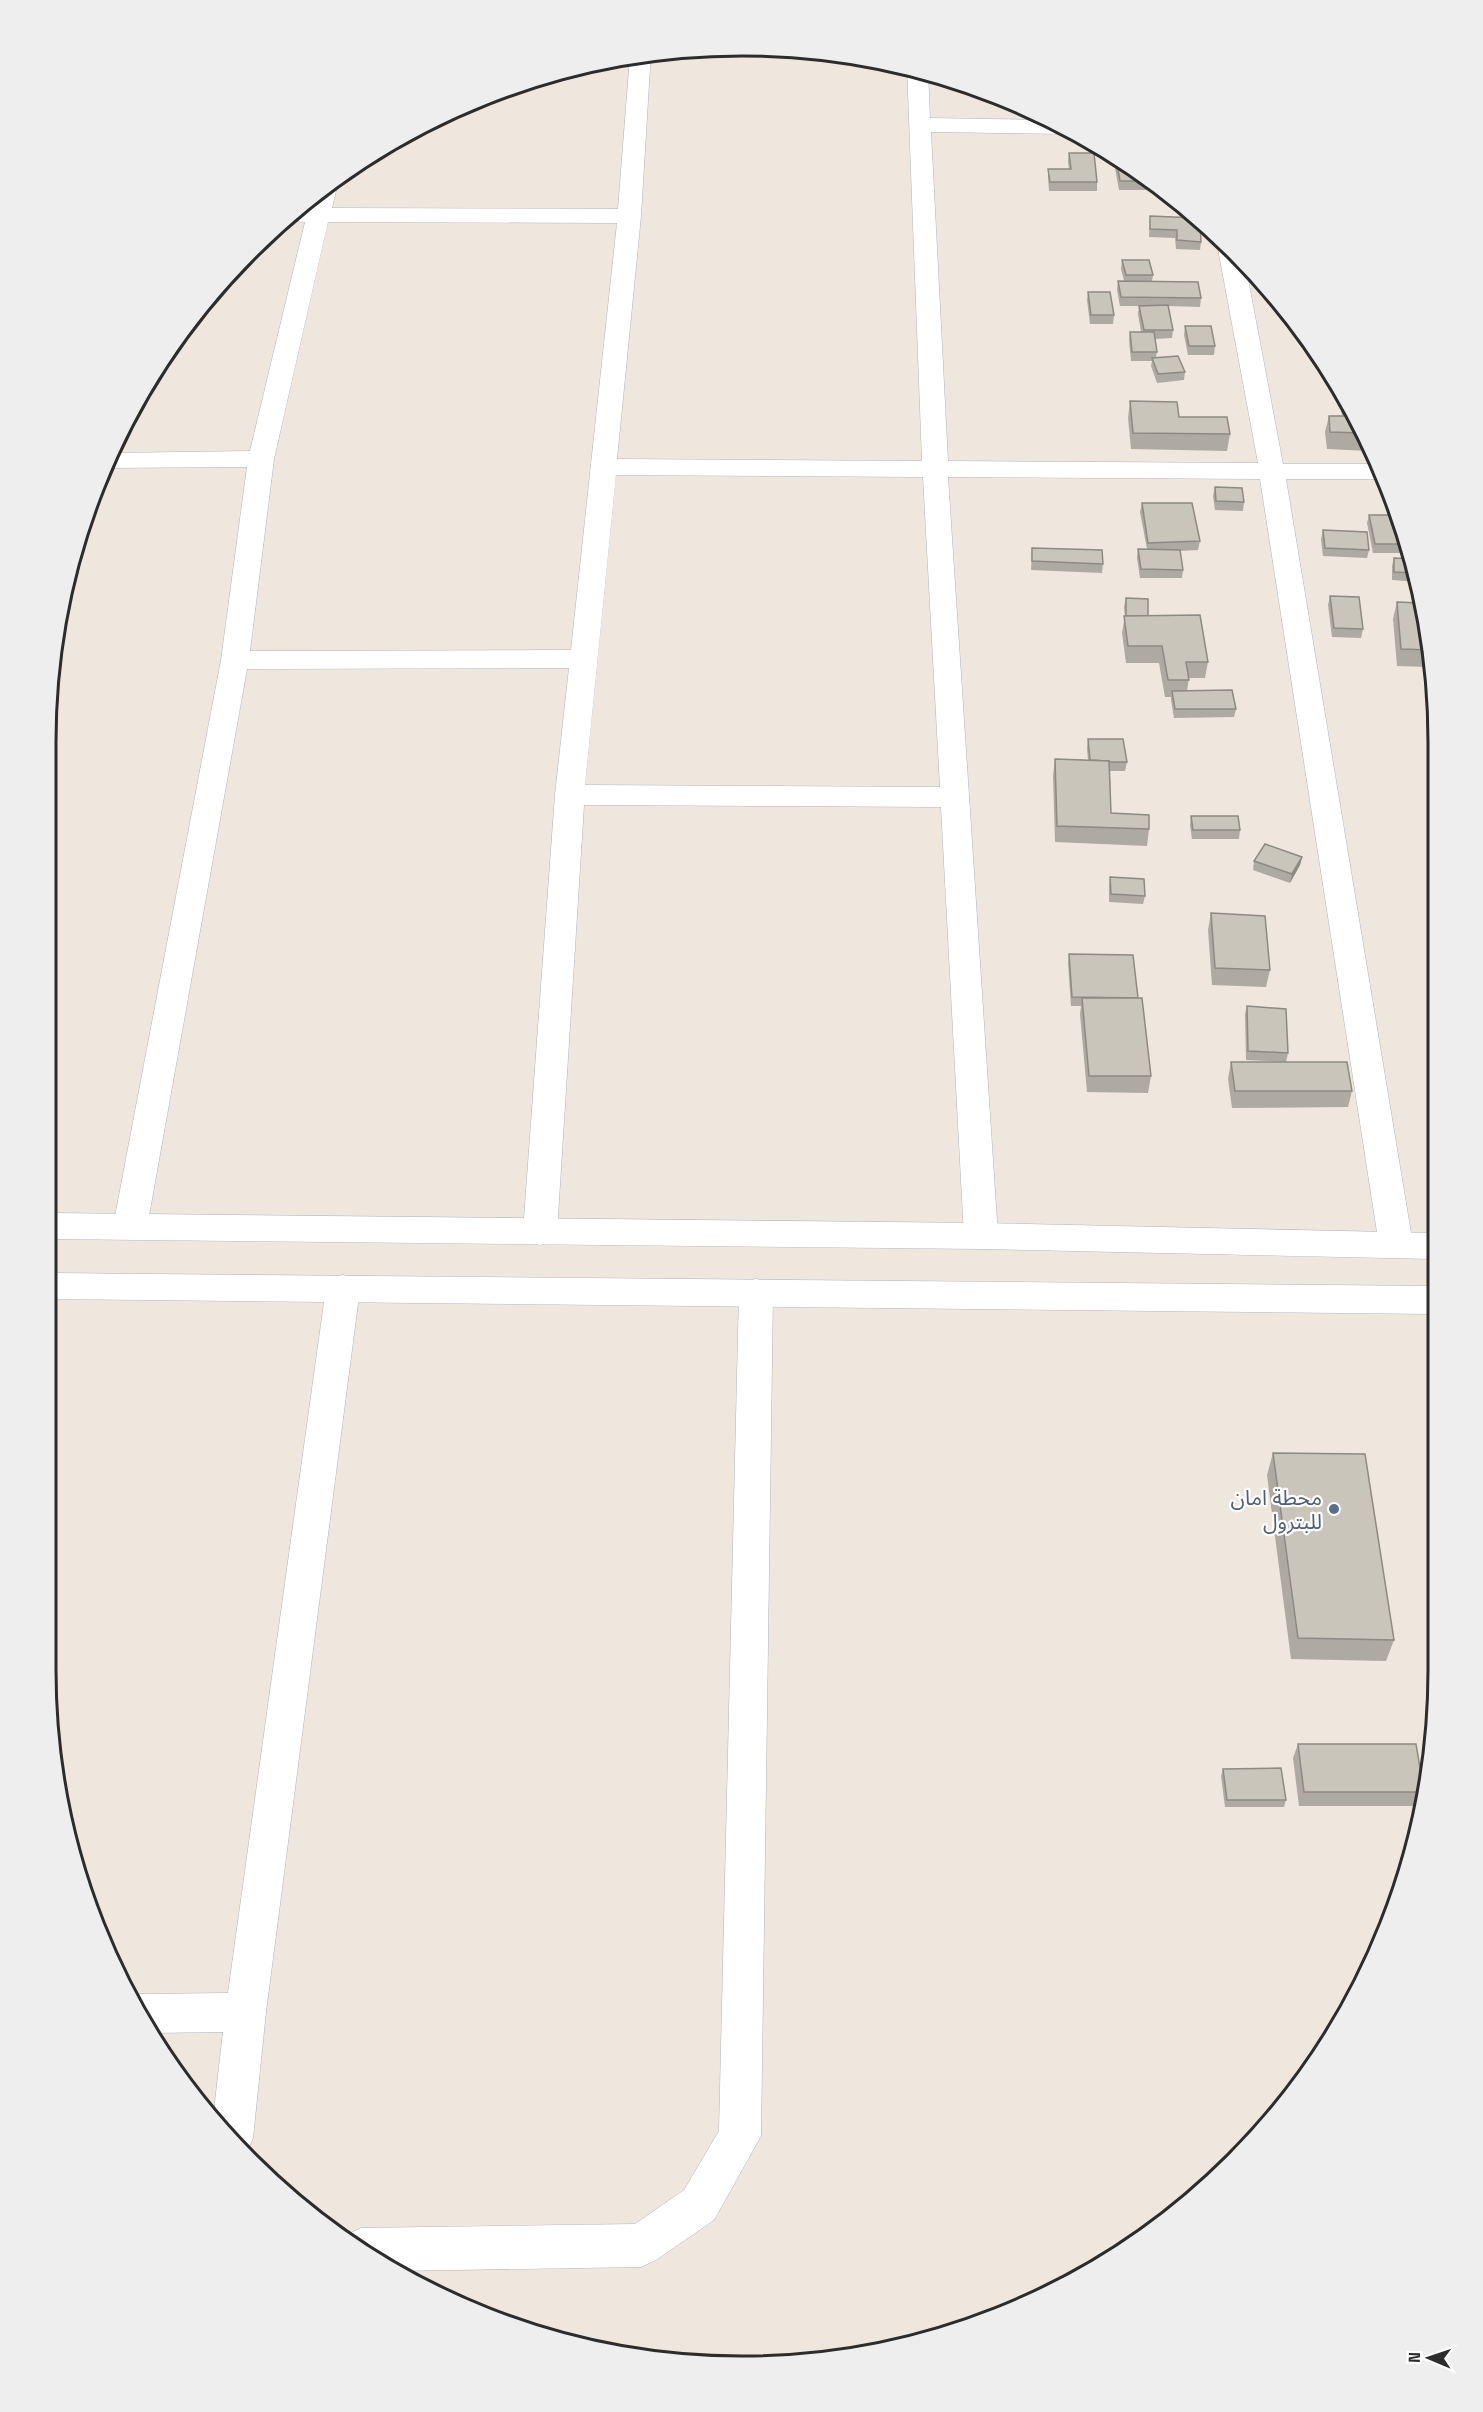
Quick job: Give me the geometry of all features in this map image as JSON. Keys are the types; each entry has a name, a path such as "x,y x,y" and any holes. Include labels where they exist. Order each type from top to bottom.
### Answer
{"street":[{"path":"540,1232 570,795 582,658 629,216 640,63"},
{"path":"918,79 935,469 981,1236"},
{"path":"920,125 1046,127"},
{"path":"130,1227 235,660 261,459 323,198"},
{"path":"302,215 629,216"},
{"path":"1232,262 1272,471 1396,1245"},
{"path":"116,461 261,459"},
{"path":"602,467 1372,472"},
{"path":"235,660 582,658"},
{"path":"570,795 954,797"},
{"path":"56,1226 981,1236 1427,1246"},
{"path":"56,1286 1427,1300"},
{"path":"233,2131 246,2012 343,1288"},
{"path":"374,2250 641,2246 699,2205 740,2136 756,1292"},
{"path":"147,2014 246,2012"}],"building":[{"path":"1069,153 1094,153 1097,182 1050,182 1048,169 1071,169"},
{"path":"1118,168 1137,181 1120,181"},
{"path":"1150,216 1184,217 1200,232 1201,242 1177,240 1177,230 1150,229"},
{"path":"1122,260 1149,260 1153,275 1126,275"},
{"path":"1118,281 1198,282 1201,298 1121,297"},
{"path":"1088,292 1110,292 1114,315 1091,315"},
{"path":"1168,305 1173,330 1144,330 1139,306"},
{"path":"1185,326 1211,326 1215,346 1189,346"},
{"path":"1130,332 1154,332 1157,352 1132,352"},
{"path":"1178,356 1185,372 1158,374 1152,358"},
{"path":"1130,401 1177,402 1179,417 1227,417 1230,434 1133,433"},
{"path":"1329,416 1345,416 1354,433 1330,432"},
{"path":"1215,487 1242,488 1244,502 1216,501"},
{"path":"1142,503 1192,503 1200,541 1148,543"},
{"path":"1369,515 1389,515 1398,544 1375,544"},
{"path":"1323,530 1367,532 1369,550 1325,548"},
{"path":"1032,548 1102,550 1103,564 1032,561"},
{"path":"1138,549 1180,550 1183,570 1141,569"},
{"path":"1394,558 1402,558 1406,573 1394,572"},
{"path":"1330,596 1359,597 1363,629 1334,628"},
{"path":"1126,598 1148,599 1148,616 1126,616"},
{"path":"1397,602 1413,603 1422,650 1401,649"},
{"path":"1200,615 1208,662 1186,662 1189,680 1168,680 1162,646 1128,646 1124,616"},
{"path":"1232,690 1236,709 1175,709 1172,691"},
{"path":"1088,739 1123,739 1127,762 1090,760"},
{"path":"1055,759 1109,761 1111,813 1149,815 1149,829 1057,826"},
{"path":"1191,816 1238,816 1240,830 1193,830"},
{"path":"1265,844 1302,857 1292,874 1254,861"},
{"path":"1110,877 1144,879 1145,896 1111,894"},
{"path":"1211,913 1265,916 1270,970 1215,968"},
{"path":"1069,954 1133,955 1138,998 1072,997"},
{"path":"1082,998 1142,998 1151,1076 1089,1076"},
{"path":"1247,1006 1286,1009 1288,1053 1248,1051"},
{"path":"1231,1062 1347,1062 1352,1091 1235,1091"},
{"path":"1273,1453 1365,1454 1394,1640 1298,1638"},
{"path":"1298,1744 1416,1744 1420,1770 1416,1792 1304,1792"},
{"path":"1281,1768 1286,1800 1227,1800 1223,1769"}],"place":[{"name":"محطة امان للبترول","path":"1334,1509"}]}
